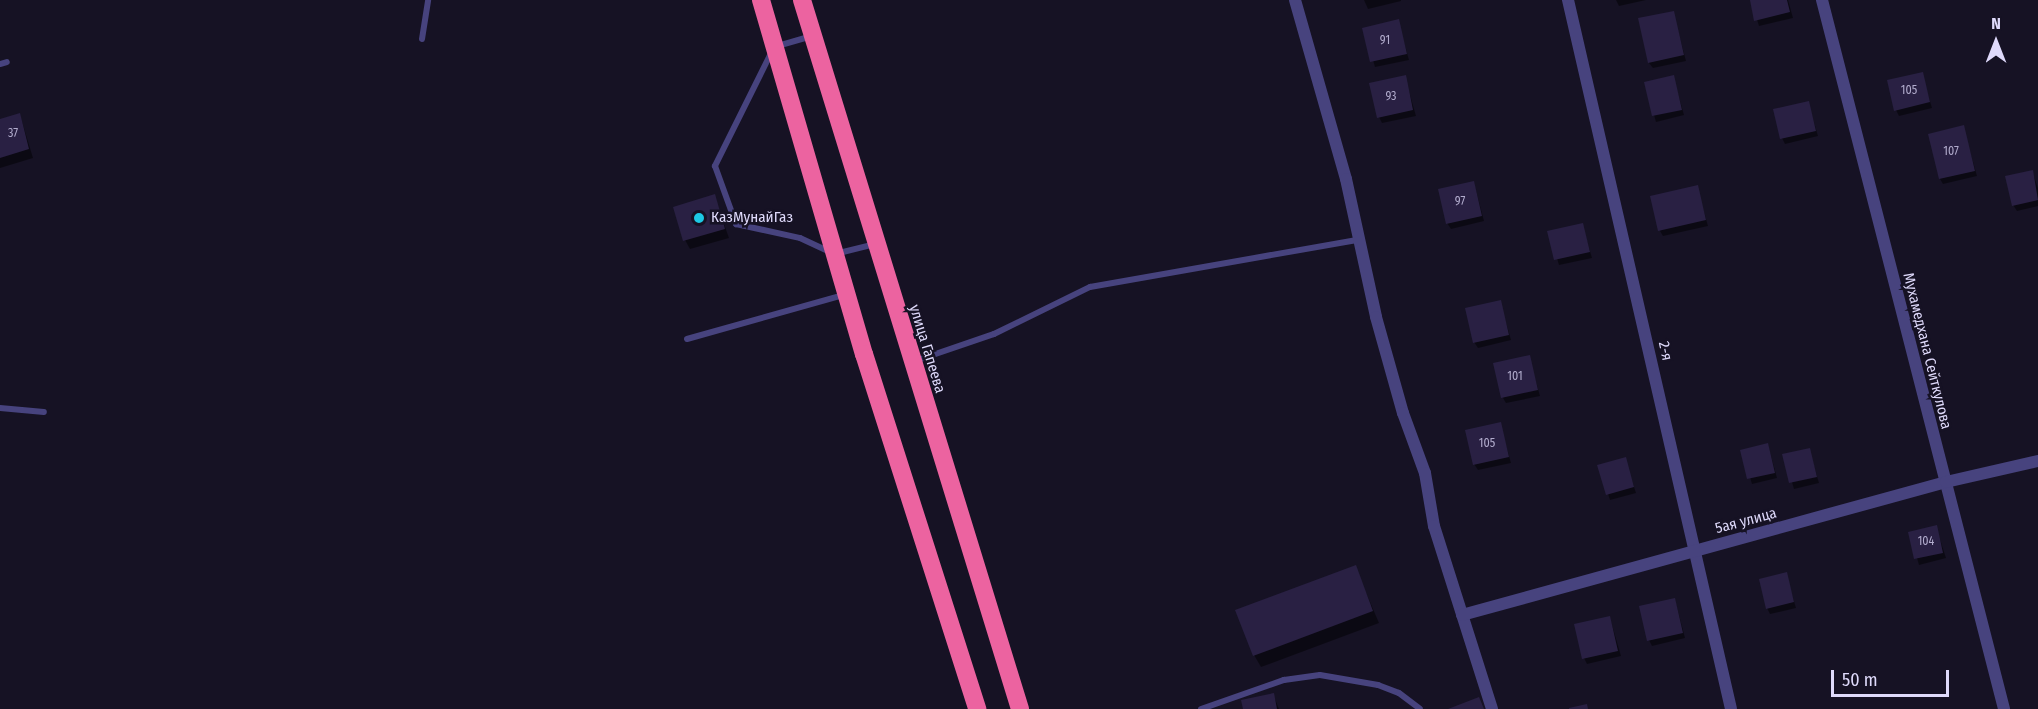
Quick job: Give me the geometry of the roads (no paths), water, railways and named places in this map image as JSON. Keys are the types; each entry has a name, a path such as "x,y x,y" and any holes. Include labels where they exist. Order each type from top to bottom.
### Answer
{"highway":[{"path":"761,0 847,294 977,709"},
{"name":"улица Гапеева","path":"802,0 875,244 1020,709"}],"street":[{"path":"1295,0 1326,102 1357,240 1402,413 1425,473 1434,526 1492,709"},
{"name":"2-я","path":"1568,0 1731,709"},
{"name":"Мухамедхана Сейткулова","path":"1822,0 2004,709"},
{"name":"5ая улица","path":"1462,615 1946,482 2038,461"}],"lane":[{"path":"422,39 428,0"},
{"path":"813,36 774,47 715,166 736,224 800,238 836,254 875,244"},
{"path":"912,362 994,334 1090,287 1357,240"},
{"path":"687,339 847,294"},
{"path":"0,408 44,412"},
{"path":"1201,709 1284,680 1320,675 1378,685 1399,693 1420,709"}],"place":[{"name":"КазМунайГаз","path":"699,218"}]}
